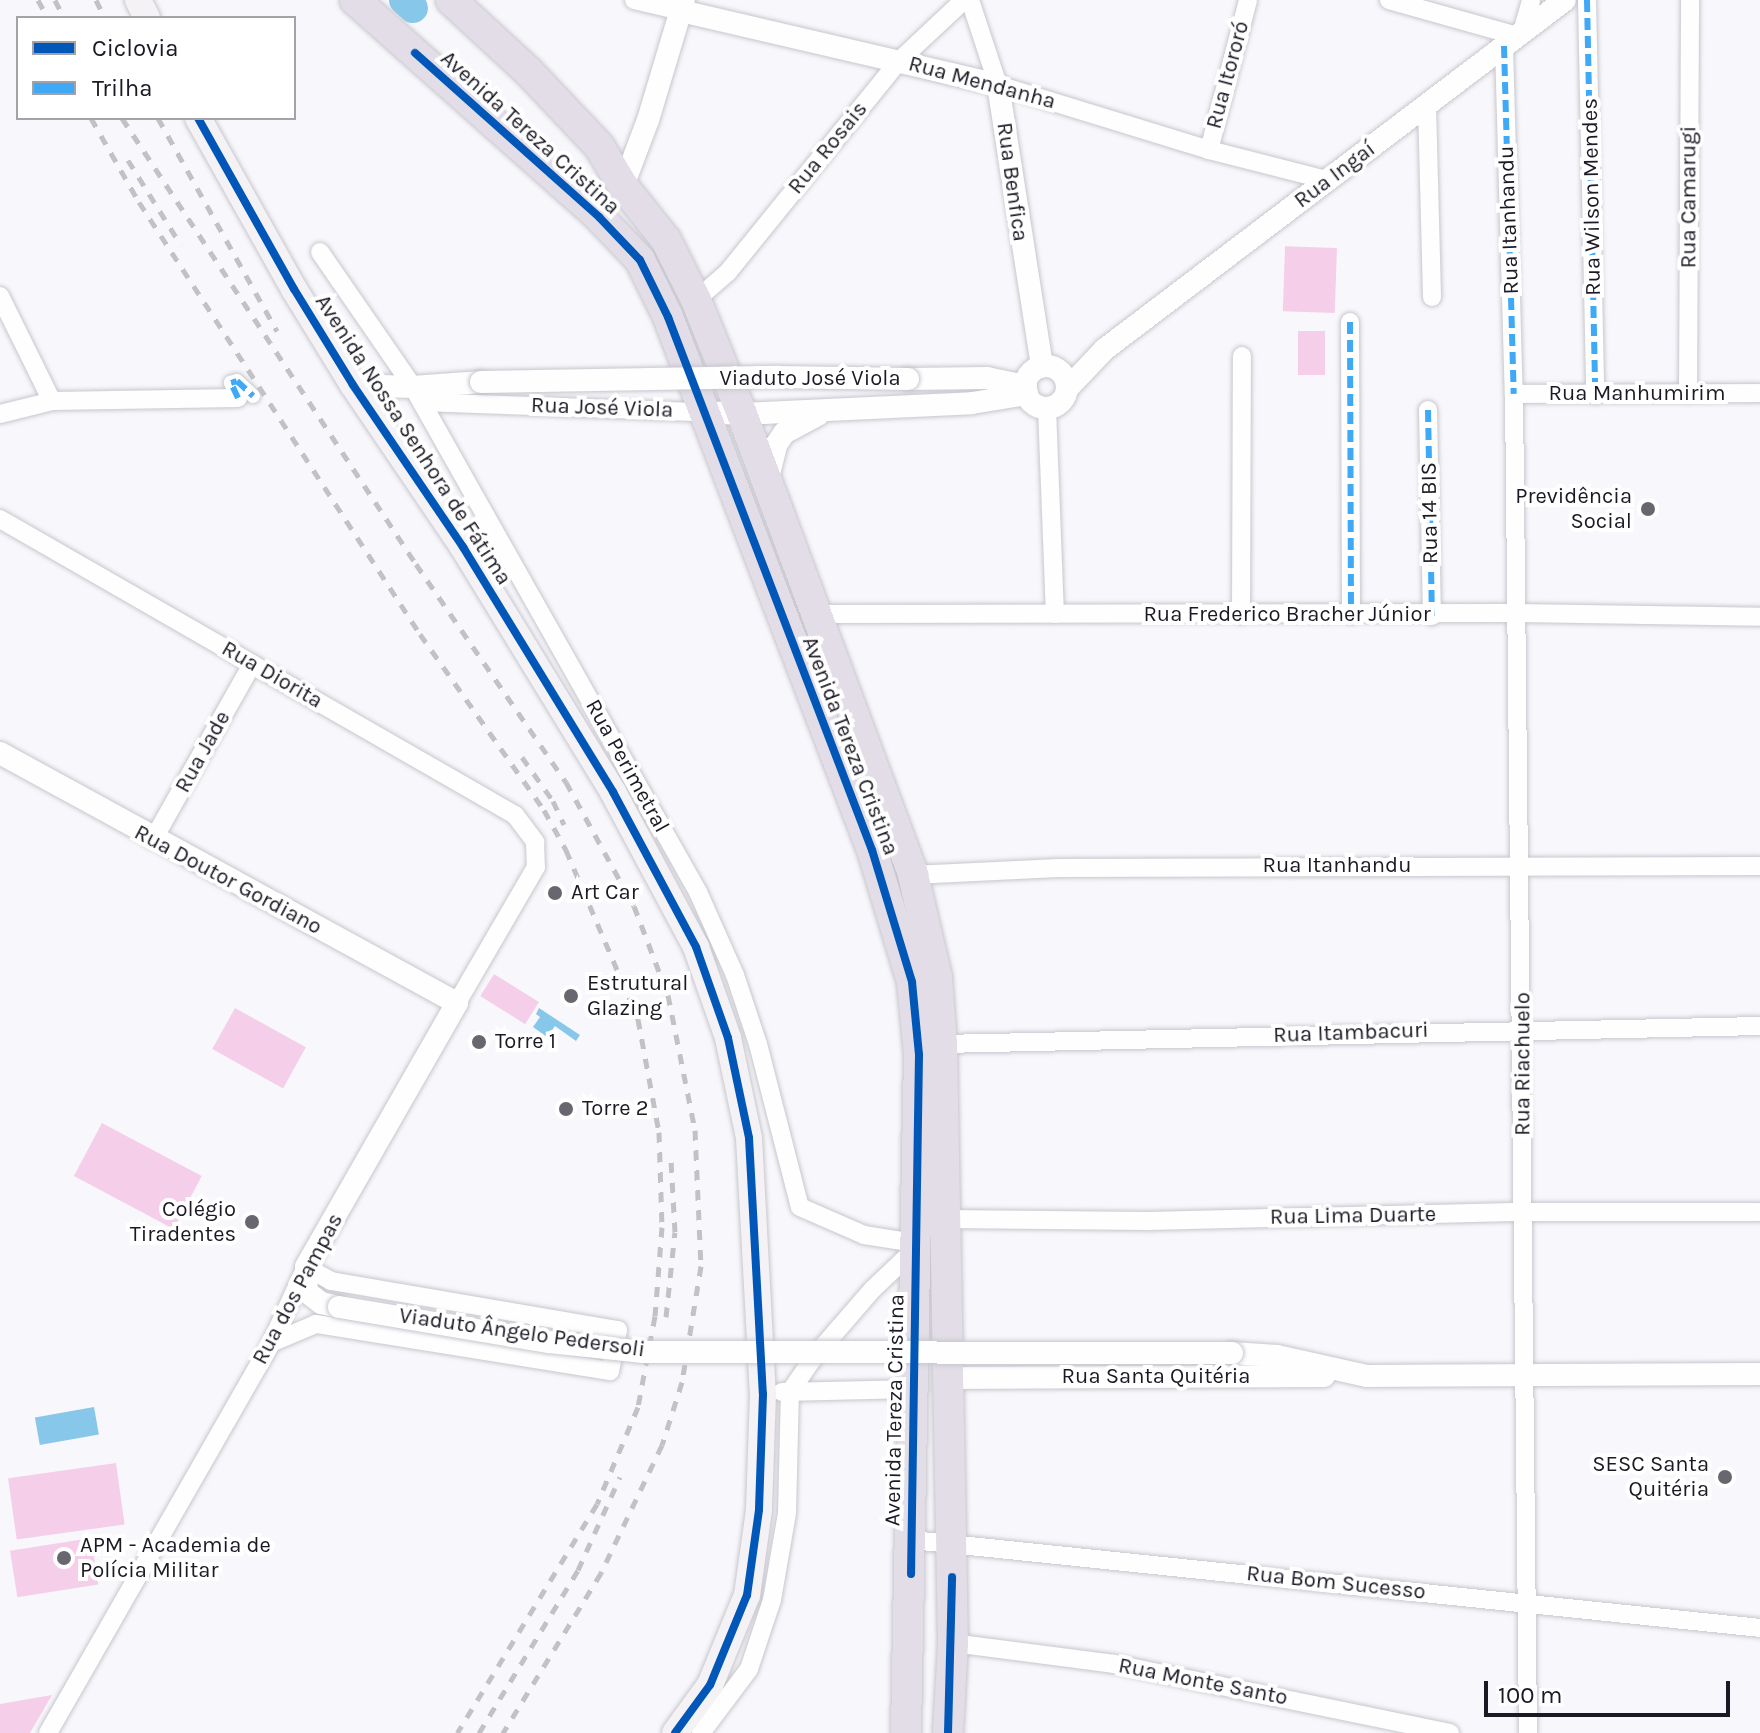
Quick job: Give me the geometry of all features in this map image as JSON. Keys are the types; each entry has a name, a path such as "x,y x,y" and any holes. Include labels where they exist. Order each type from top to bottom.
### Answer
{"highway":[{"name":"Avenida Tereza Cristina","path":"355,0 599,217 640,260 668,317 701,412 872,850 912,982 919,1055 915,1389 906,1733"},
{"name":"Avenida Tereza Cristina","path":"451,0 528,71 599,146 623,186 666,240 696,300 742,414 913,875 937,977 942,1044 946,1219 945,1378 953,1643 948,1733"}],"main road":[{"name":"Avenida Nossa Senhora de Fátima","path":"199,120 294,289 353,385 463,547 596,765 696,947 728,1038 749,1138 763,1394 759,1510 747,1595 710,1685 675,1733"}],"street":[{"name":"Rua Mendanha","path":"634,0 682,6 998,85 1209,150 1327,180"},
{"name":"Rua Rosais","path":"696,300 728,272 899,61 964,0"},
{"name":"Rua Benfica","path":"970,0 998,85 1055,375"},
{"name":"Rua Itororó","path":"1209,150 1248,0"},
{"path":"1389,0 1514,38 1531,0"},
{"name":"Rua Wilson Mendes","path":"1587,0 1595,395"},
{"name":"Rua Camarugi","path":"1688,394 1690,0"},
{"name":"Rua Ingaí","path":"1055,375 1105,349 1327,180 1428,115 1514,38 1561,1"},
{"path":"623,186 648,120 682,6"},
{"name":"Rua Itanhandu","path":"1514,38 1514,394"},
{"path":"1428,115 1432,297"},
{"name":"Rua Perimetral","path":"320,252 417,395 698,892 735,975 758,1044 800,1207 864,1235 915,1246"},
{"path":"0,296 52,401"},
{"path":"1350,322 1351,615"},
{"path":"1241,615 1242,356"},
{"path":"1030,375 1055,375 1062,402 1047,408 1035,405 1026,390 1030,375"},
{"name":"Viaduto José Viola","path":"353,385 417,395 481,382 779,377 987,378 1026,390"},
{"name":"Rua José Viola","path":"417,395 742,414 972,403 1026,390"},
{"name":"Rua Manhumirim","path":"1514,394 1760,393"},
{"name":"Rua Riachuelo","path":"1514,394 1528,1733"},
{"path":"0,414 52,401 246,397"},
{"path":"1047,408 1055,614"},
{"name":"Rua José Viola","path":"767,482 776,445 784,433 830,410"},
{"name":"Rua 14 BIS","path":"1428,410 1432,616"},
{"name":"Rua Diorita","path":"0,519 515,815 535,842"},
{"name":"Rua Frederico Bracher Júnior","path":"814,614 1432,616 1517,613 1760,617"},
{"name":"Rua Jade","path":"153,840 252,664"},
{"name":"Rua Doutor Gordiano","path":"0,753 153,840 457,1003"},
{"name":"Rua dos Pampas","path":"48,1733 271,1343 306,1267 536,867 535,842"},
{"name":"Rua Itanhandu","path":"913,875 1058,868 1760,866"},
{"name":"Rua Itambacuri","path":"942,1044 1760,1026"},
{"name":"Rua Lima Duarte","path":"946,1219 1148,1221 1523,1212 1760,1212"},
{"path":"701,1733 749,1669 772,1600 787,1513 790,1392 814,1357 915,1246"},
{"path":"306,1267 307,1292 330,1305"},
{"path":"271,1343 316,1324 610,1371 618,1330 331,1281 306,1267"},
{"path":"271,1343 299,1308 330,1305"},
{"name":"Viaduto Ângelo Pedersoli","path":"330,1305 549,1342 643,1352 1232,1353"},
{"name":"Rua Santa Quitéria","path":"1232,1353 1277,1356 1367,1376"},
{"name":"Rua Santa Quitéria","path":"945,1378 1760,1374"},
{"path":"763,1394 915,1389"},
{"name":"Rua Bom Sucesso","path":"912,1540 1760,1628"},
{"name":"Rua Monte Santo","path":"953,1643 1114,1664 1443,1732"}],"shaded area":[{"path":"1285,246 1337,248 1335,313 1283,311"},
{"path":"1298,331 1325,331 1325,375 1298,375"},
{"path":"494,974 539,1002 525,1024 480,996"},
{"path":"235,1008 306,1047 283,1088 212,1049"},
{"path":"102,1123 202,1176 174,1229 74,1176"},
{"path":"116,1463 125,1524 17,1540 8,1478"},
{"path":"91,1538 98,1584 17,1597 10,1551"},
{"path":"52,1695 30,1733 0,1733 0,1704"}],"water":[{"path":"539,1008 580,1035 576,1041 555,1026 547,1037 533,1027 540,1017 536,1014"},
{"path":"94,1407 99,1435 40,1445 35,1417"}],"waterway":[{"path":"404,0 413,8"}],"railway":[{"path":"38,0 47,16"},
{"path":"55,0 63,16"},
{"path":"96,0 104,16"},
{"path":"92,120 139,202 420,634 544,810 566,850 638,1019 659,1132 662,1227 655,1316 638,1407 597,1504 457,1733"},
{"path":"123,120 416,564 566,782 634,906 668,995 695,1130 701,1266 682,1382 662,1445 601,1573 503,1733"},
{"path":"159,120 277,331"},
{"path":"128,160 181,245"},
{"path":"522,757 553,801 564,825"},
{"path":"666,1317 675,1232 671,1161"},
{"path":"479,1733 578,1570 620,1477"}],"marked path":[{"path":"1587,0 1595,395"},
{"path":"1504,46 1514,394"},
{"path":"1350,322 1351,615"},
{"path":"238,398 231,383 237,381 253,396"},
{"path":"1428,410 1432,616"}],"cycle path":[{"path":"415,53 599,217 640,260 668,317 872,850 912,982 919,1055 911,1574"},
{"path":"199,120 294,289 353,385 463,547 613,792 696,947 728,1038 749,1138 763,1394 759,1510 747,1595 710,1685 675,1733"},
{"path":"948,1733 952,1577"}],"place":[{"name":"Previdência Social","path":"1648,509"},
{"name":"Art Car","path":"555,893"},
{"name":"Estrutural Glazing","path":"571,996"},
{"name":"Torre 1","path":"479,1042"},
{"name":"Torre 2","path":"566,1109"},
{"name":"Colégio Tiradentes","path":"252,1222"},
{"name":"SESC Santa Quitéria","path":"1725,1477"},
{"name":"APM - Academia de Polícia Militar","path":"64,1558"}]}
